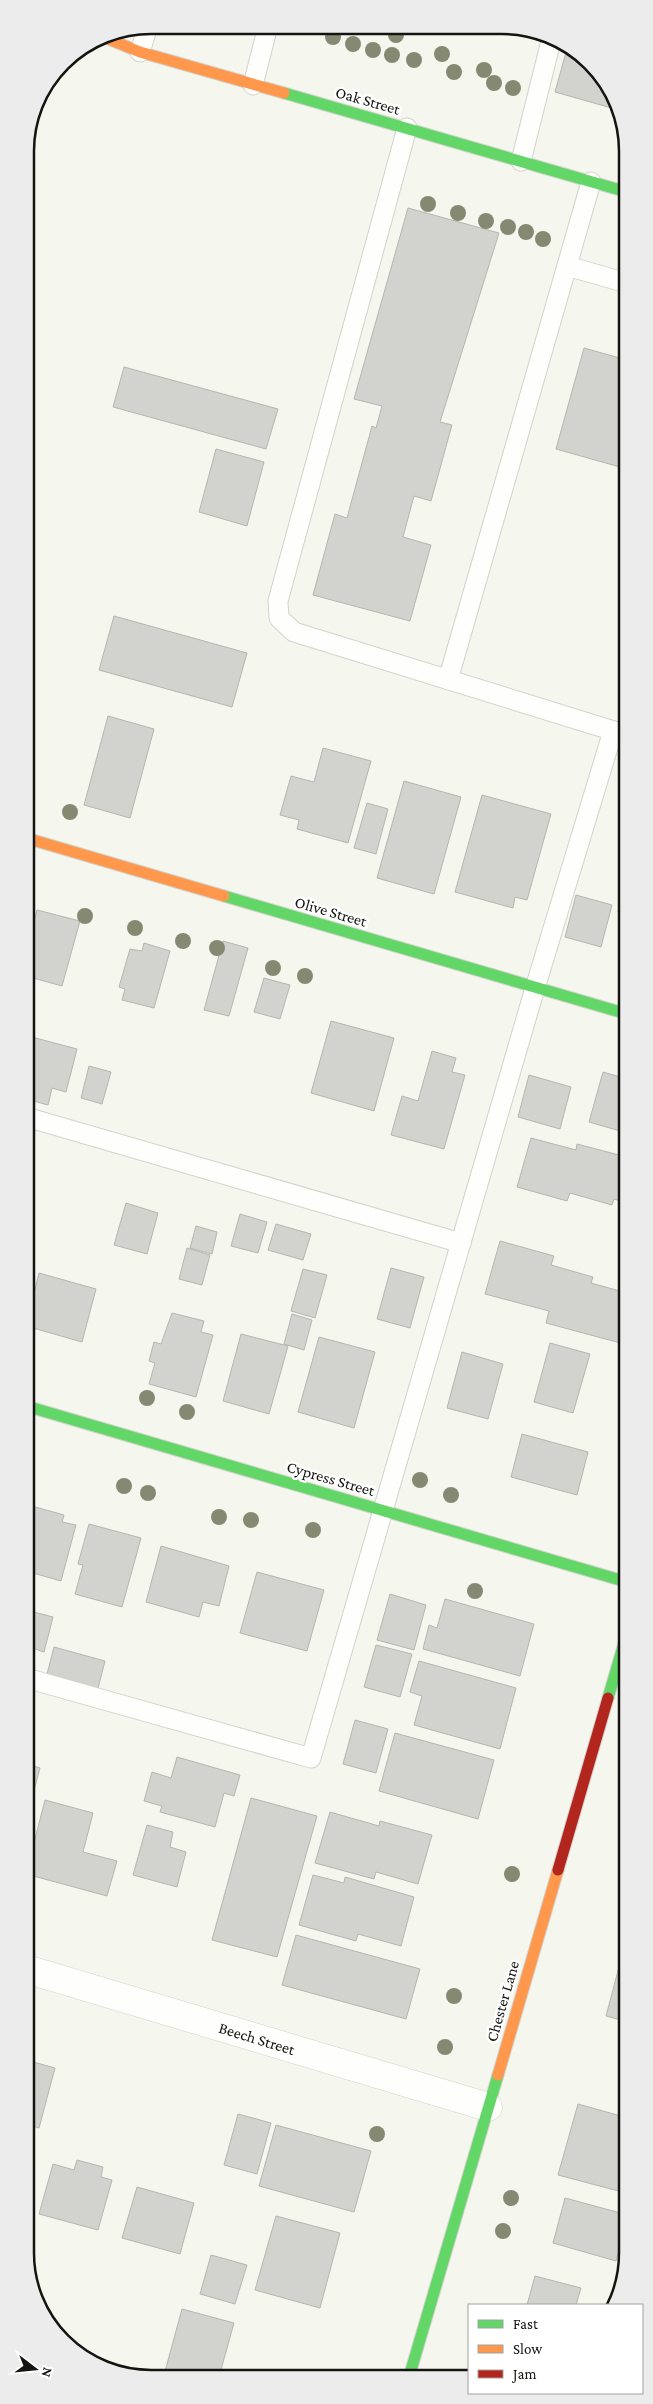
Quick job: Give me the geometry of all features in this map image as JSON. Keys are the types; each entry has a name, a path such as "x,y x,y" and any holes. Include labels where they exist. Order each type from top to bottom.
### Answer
{"street":[{"name":"Oak Street","path":"113,41 140,52 619,190"},
{"name":"Olive Street","path":"34,840 619,1012"},
{"name":"Cypress Street","path":"34,1408 619,1579"},
{"name":"Chester Lane","path":"410,2370 619,1663"},
{"name":"Beech Street","path":"34,1971 488,2107"}],"lane":[{"path":"140,52 145,34"},
{"path":"253,85 266,34"},
{"path":"520,161 550,44"},
{"path":"407,128 278,601 279,618 294,632 619,733"},
{"path":"448,680 591,182"},
{"path":"567,266 619,280"},
{"path":"34,1680 311,1758 535,988 619,736"},
{"path":"34,1119 461,1243"}],"building":[{"path":"566,53 585,68 595,80 604,92 611,108 555,92"},
{"path":"408,208 499,233 440,422 452,425 431,501 414,496 403,537 431,545 410,621 313,595 335,514 347,518 372,426 376,428 382,406 354,399"},
{"path":"584,348 619,358 619,467 556,449"},
{"path":"124,367 278,409 266,449 113,407"},
{"path":"216,449 264,462 247,526 199,512"},
{"path":"114,616 247,653 232,707 99,670"},
{"path":"108,716 154,729 130,818 84,805"},
{"path":"323,748 371,761 348,843 297,829 299,820 280,815 291,776 314,782"},
{"path":"404,781 461,797 434,894 377,878"},
{"path":"482,795 551,814 527,900 515,897 513,908 455,892"},
{"path":"367,803 388,809 376,854 354,848"},
{"path":"576,895 612,905 601,947 565,937"},
{"path":"37,910 80,921 62,986 34,978 34,921"},
{"path":"223,941 248,948 229,1016 204,1010"},
{"path":"144,943 170,951 154,1008 122,1000 125,989 119,987 130,949 142,951"},
{"path":"264,978 290,985 280,1019 254,1012"},
{"path":"331,1021 394,1038 374,1111 311,1093"},
{"path":"34,1038 77,1049 66,1092 52,1088 48,1105 34,1101"},
{"path":"432,1051 456,1058 452,1072 465,1075 444,1149 391,1135 402,1096 418,1101"},
{"path":"89,1066 111,1072 102,1104 81,1098"},
{"path":"603,1072 619,1077 619,1131 589,1122"},
{"path":"529,1075 571,1087 560,1129 518,1117"},
{"path":"531,1138 576,1150 577,1144 619,1155 619,1201 614,1199 612,1205 570,1193 567,1201 517,1187"},
{"path":"126,1203 158,1213 147,1254 114,1245"},
{"path":"240,1214 267,1222 258,1253 231,1246"},
{"path":"276,1224 311,1234 303,1260 268,1250"},
{"path":"196,1226 217,1232 212,1254 190,1248"},
{"path":"500,1241 554,1256 551,1265 593,1277 591,1283 619,1291 619,1343 546,1323 549,1311 485,1294"},
{"path":"187,1248 210,1255 202,1285 179,1279"},
{"path":"391,1268 424,1277 410,1328 377,1319"},
{"path":"303,1269 327,1275 315,1318 291,1311"},
{"path":"39,1273 96,1289 82,1342 34,1328 34,1293"},
{"path":"172,1313 204,1321 201,1332 213,1335 196,1397 149,1384 155,1363 149,1361 154,1342 161,1344"},
{"path":"292,1314 312,1320 304,1350 284,1344"},
{"path":"241,1334 288,1346 269,1414 223,1401"},
{"path":"319,1337 375,1352 354,1428 298,1412"},
{"path":"550,1343 590,1354 573,1413 534,1402"},
{"path":"462,1352 503,1364 488,1419 447,1408"},
{"path":"522,1434 588,1452 577,1495 511,1477"},
{"path":"34,1507 64,1515 62,1522 76,1525 61,1581 34,1573"},
{"path":"89,1524 141,1538 122,1607 75,1594 83,1565 78,1564"},
{"path":"161,1546 229,1566 219,1606 203,1602 199,1617 146,1602"},
{"path":"257,1572 324,1590 307,1651 240,1633"},
{"path":"390,1594 426,1605 414,1650 377,1640"},
{"path":"445,1599 534,1624 520,1676 423,1649 429,1625 437,1628"},
{"path":"34,1612 53,1617 44,1652 34,1649"},
{"path":"376,1645 412,1654 400,1697 364,1687"},
{"path":"54,1647 105,1661 96,1696 45,1682"},
{"path":"419,1661 516,1688 500,1749 414,1725 422,1696 410,1692"},
{"path":"355,1720 388,1729 376,1773 343,1764"},
{"path":"395,1733 494,1760 478,1819 379,1791"},
{"path":"177,1757 240,1775 234,1796 224,1793 215,1827 160,1812 162,1806 144,1801 152,1772 171,1778"},
{"path":"34,1766 40,1768 34,1790"},
{"path":"251,1798 317,1816 277,1957 212,1940"},
{"path":"45,1800 93,1813 83,1852 117,1861 107,1896 34,1876 34,1843"},
{"path":"330,1812 379,1826 380,1821 432,1835 418,1884 376,1872 374,1879 315,1863"},
{"path":"147,1825 173,1832 170,1847 186,1852 177,1887 133,1875"},
{"path":"313,1875 344,1883 345,1877 414,1897 401,1946 358,1934 356,1941 299,1925"},
{"path":"296,1935 420,1969 406,2019 282,1985"},
{"path":"619,1967 619,2020 606,2016"},
{"path":"34,2062 55,2068 39,2128 34,2126"},
{"path":"578,2104 619,2115 619,2191 558,2175"},
{"path":"238,2114 271,2123 257,2174 224,2165"},
{"path":"276,2125 371,2151 354,2212 259,2186"},
{"path":"77,2160 103,2167 101,2177 112,2180 98,2230 39,2214 53,2164 74,2170"},
{"path":"137,2187 194,2203 180,2254 122,2238"},
{"path":"565,2198 619,2213 619,2250 616,2261 553,2243"},
{"path":"276,2216 340,2233 320,2308 255,2290"},
{"path":"211,2255 247,2265 235,2304 200,2294"},
{"path":"535,2276 581,2288 576,2304 527,2304"},
{"path":"182,2309 234,2323 221,2370 165,2370"}],"traffic: fast":[{"path":"284,93 619,190"},
{"path":"224,896 619,1012"},
{"path":"34,1408 619,1580"},
{"path":"608,1698 619,1660"},
{"path":"411,2370 498,2075"}],"traffic: slow":[{"path":"113,41 140,52 284,93"},
{"path":"34,840 224,896"},
{"path":"498,2075 558,1870"}],"traffic: jam":[{"path":"558,1870 608,1698"}]}
